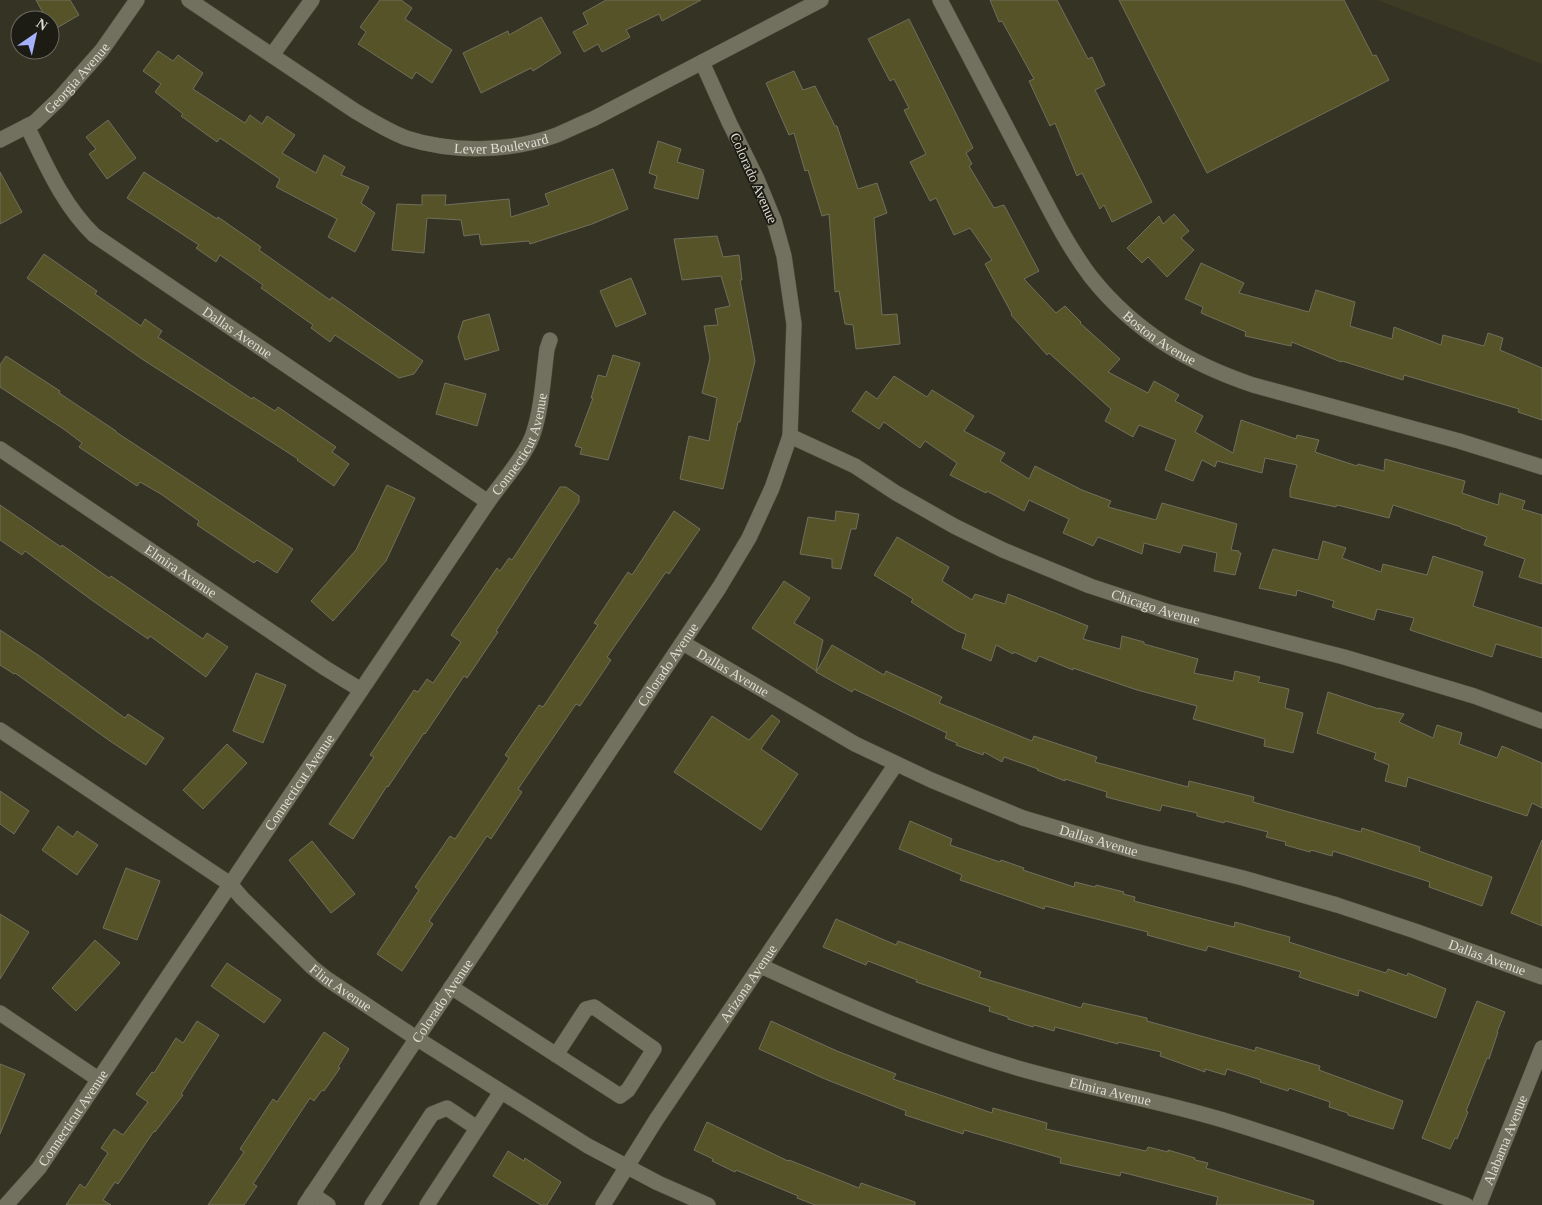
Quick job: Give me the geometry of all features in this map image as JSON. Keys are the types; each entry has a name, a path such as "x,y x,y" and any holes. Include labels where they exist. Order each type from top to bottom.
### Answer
{"street":[{"name":"Georgia Avenue","path":"0,140 35,122 58,100 102,50 138,0"},
{"name":"Lever Boulevard","path":"189,0 355,112 382,127 406,137 431,144 485,149 522,145 555,136 593,119 822,0"},
{"path":"272,55 312,0"},
{"name":"Boston Avenue","path":"940,0 1060,229 1091,276 1110,298 1149,333 1174,350 1222,374 1245,382 1458,441 1542,467"},
{"name":"Colorado Avenue","path":"308,1200 683,643 749,538 772,488 790,436 794,324 784,256 774,220 757,179 702,62"},
{"name":"Dallas Avenue","path":"27,126 70,208 94,235 488,502"},
{"name":"Connecticut Avenue","path":"6,1205 39,1168 488,502 527,448 539,412 547,349 550,340"},
{"name":"Chicago Avenue","path":"790,436 855,466 896,493 994,546 1090,586 1169,612 1344,657 1474,696 1542,722"},
{"name":"Elmira Avenue","path":"0,448 325,668 361,690"},
{"name":"Dallas Avenue","path":"683,643 855,744 896,764 1023,818 1136,851 1243,878 1337,905 1542,977"},
{"name":"Flint Avenue","path":"0,730 230,884 312,967 328,979 416,1038 588,1146 627,1167 708,1205"},
{"name":"Arizona Avenue","path":"604,1205 656,1120 896,764"},
{"name":"Elmira Avenue","path":"761,966 884,1021 945,1044 1020,1068 1221,1120 1322,1152 1466,1205"},
{"path":"451,987 556,1055 620,1096 628,1090 654,1049 594,1007 586,1009 556,1055"},
{"path":"0,1013 98,1079"},
{"name":"Alabama Avenue","path":"1479,1205 1542,1048"},
{"path":"427,1205 501,1092"},
{"path":"372,1205 432,1114 447,1108 477,1128"},
{"path":"308,1200 328,1205"}],"shaded area":[{"path":"1377,0 1542,0 1542,64 1471,36"}],"building":[{"path":"36,0 70,0 79,15 60,26 60,10 42,10"},
{"path":"380,0 401,0 412,8 405,19 452,50 432,83 416,72 412,79 358,44 366,32 360,27"},
{"path":"606,0 701,0 662,21 659,14 626,30 630,37 602,52 598,44 584,52 573,32 588,24 583,13"},
{"path":"990,0 1057,0 1088,59 1092,57 1105,85 1095,90 1152,202 1112,222 1104,205 1100,209 1082,173 1077,176 1055,123 1050,126 1029,81 1034,79 1002,21 999,22"},
{"path":"1119,0 1344,0 1373,56 1376,55 1389,80 1207,173"},
{"path":"541,17 561,53 533,71 531,68 481,93 463,53 508,31 509,35"},
{"path":"909,19 973,148 966,153 972,164 969,166 994,208 1004,205 1039,271 1024,279 1056,313 1065,306 1080,323 1120,359 1108,372 1148,393 1154,381 1179,395 1175,401 1203,416 1195,432 1233,453 1241,420 1296,439 1297,435 1319,440 1315,452 1357,466 1358,464 1384,471 1385,459 1465,481 1462,493 1498,505 1500,493 1525,501 1522,509 1542,515 1542,584 1519,577 1525,559 1484,545 1487,537 1461,527 1393,505 1389,518 1337,505 1336,507 1290,497 1290,489 1297,465 1265,458 1262,473 1217,461 1215,467 1202,460 1193,481 1165,470 1176,440 1139,425 1133,437 1105,421 1111,409 1049,353 1047,355 1011,315 985,264 992,260 970,228 954,235 936,198 930,201 910,162 926,154 904,110 909,108 894,79 890,81 868,39"},
{"path":"158,51 173,61 178,55 203,73 193,89 245,123 250,115 262,124 267,116 295,135 282,153 316,173 324,155 345,167 341,175 369,187 361,203 375,213 355,252 328,237 337,219 276,187 280,179 220,138 217,142 181,116 183,114 155,92 161,84 143,71"},
{"path":"794,71 803,90 815,86 835,126 837,126 858,189 877,183 887,213 874,218 882,315 897,314 900,344 856,349 853,325 845,324 839,291 835,292 829,214 822,216 808,170 805,171 794,133 789,135 766,83"},
{"path":"108,120 136,158 107,179 89,154 96,149 86,137"},
{"path":"658,141 681,149 677,162 704,170 698,199 654,188 657,176 649,173"},
{"path":"613,169 628,209 592,224 530,244 529,241 481,245 479,234 464,236 461,220 427,218 424,253 392,250 397,204 422,205 422,195 446,195 445,205 509,199 511,217 549,205 545,194"},
{"path":"0,172 22,212 0,224"},
{"path":"144,172 217,219 218,217 261,247 259,250 330,300 332,297 423,361 414,374 399,378 335,335 330,342 311,328 313,325 261,288 263,285 220,255 216,262 196,248 199,245 127,198"},
{"path":"1174,214 1189,231 1181,238 1194,250 1167,277 1148,257 1142,263 1127,248 1159,216 1163,224"},
{"path":"717,236 723,257 739,255 742,280 740,280 755,361 740,422 738,422 723,489 680,479 689,436 709,441 717,398 702,393 710,358 704,326 718,325 715,309 730,306 721,276 682,280 674,239"},
{"path":"44,254 97,291 95,294 141,326 145,319 162,331 158,337 252,399 253,397 275,411 278,407 336,447 332,452 349,464 334,486 298,459 142,359 27,278"},
{"path":"1201,263 1244,283 1239,293 1309,312 1316,290 1355,302 1350,326 1392,339 1394,327 1441,345 1443,335 1484,346 1488,333 1503,338 1500,350 1542,368 1542,420 1518,412 1519,409 1404,375 1403,380 1341,362 1292,342 1291,346 1245,336 1246,332 1201,313 1203,307 1185,299"},
{"path":"631,278 646,314 616,327 600,291"},
{"path":"489,314 499,350 465,360 458,337 463,321"},
{"path":"613,355 640,363 608,460 580,454 582,448 575,446 593,398 591,398 598,375 606,377"},
{"path":"6,356 60,391 59,393 116,432 293,549 277,573 257,560 254,563 197,525 199,521 161,494 140,482 137,486 119,474 79,447 82,443 65,430 0,387 0,365"},
{"path":"894,376 927,397 932,390 974,416 964,431 1005,453 1000,461 1029,479 1035,466 1082,490 1111,501 1108,507 1156,520 1162,503 1237,524 1231,550 1241,553 1235,575 1214,571 1217,553 1183,545 1180,553 1144,543 1142,554 1098,537 1093,546 1063,533 1069,519 1029,500 1024,511 987,491 986,493 950,475 957,463 925,441 920,448 884,422 879,429 852,411 866,391 877,399"},
{"path":"445,383 486,394 477,426 436,414"},
{"path":"387,485 415,498 386,561 333,621 311,601 356,550"},
{"path":"560,487 566,487 579,496 579,502 467,678 464,676 387,786 353,839 329,824 374,757 370,755 414,690 418,692 427,679 433,683 461,642 451,635 497,568 500,571 509,558 512,560"},
{"path":"0,505 109,578 111,576 203,639 207,633 228,647 206,677 150,636 148,639 93,601 25,551 22,555 0,540"},
{"path":"674,511 700,529 669,574 666,572 607,657 611,660 580,706 576,704 518,789 522,792 491,839 487,836 429,921 433,924 402,971 377,954 419,890 415,887 450,836 455,839 509,758 505,755 539,705 543,707 598,625 594,623 628,572 632,575"},
{"path":"836,511 859,514 856,529 851,529 841,569 832,568 832,559 800,554 808,517 835,521"},
{"path":"897,537 949,567 942,581 972,600 975,594 1005,604 1008,594 1088,626 1083,639 1120,649 1122,636 1198,659 1194,673 1233,681 1235,671 1260,677 1258,682 1289,689 1285,708 1303,713 1293,753 1264,746 1265,739 1193,719 1197,706 1137,690 1073,668 1073,670 1039,656 1036,662 1014,652 1013,654 996,645 991,661 962,648 966,634 957,631 911,602 913,599 874,575"},
{"path":"1323,541 1346,548 1342,558 1381,572 1383,564 1427,575 1433,556 1483,572 1473,606 1542,628 1542,658 1496,644 1492,657 1410,630 1414,618 1377,609 1374,620 1332,607 1334,601 1297,590 1296,596 1259,588 1273,549 1318,560"},
{"path":"784,581 810,598 794,623 823,640 816,671 752,628"},
{"path":"0,630 125,718 128,714 164,738 146,765 15,673 0,665"},
{"path":"832,645 884,675 886,671 942,697 939,703 1032,741 1034,736 1097,757 1095,762 1188,787 1189,781 1254,797 1253,802 1361,832 1362,828 1420,847 1419,851 1492,877 1482,906 1429,887 1430,882 1333,851 1332,856 1311,850 1310,852 1285,845 1286,842 1266,837 1268,832 1225,821 1224,823 1197,816 1197,813 1162,805 1160,811 1106,797 1107,792 1065,779 1065,781 1004,757 1002,762 984,752 983,755 956,745 957,743 945,738 947,733 854,689 852,692 816,672"},
{"path":"256,673 286,685 263,743 233,731"},
{"path":"1328,692 1379,709 1404,714 1399,722 1433,738 1437,725 1462,733 1459,744 1497,758 1502,746 1542,763 1542,808 1532,803 1527,816 1408,777 1406,787 1385,781 1389,765 1374,759 1376,753 1317,733"},
{"path":"772,715 780,721 761,749 798,774 761,830 674,772 712,716 749,740"},
{"path":"227,744 247,763 203,809 183,790"},
{"path":"0,791 29,811 14,834 0,824"},
{"path":"910,821 952,839 950,845 1000,862 1001,860 1024,868 1023,870 1074,887 1075,882 1095,887 1096,885 1124,892 1123,894 1135,897 1134,901 1234,927 1235,922 1290,937 1289,942 1386,973 1388,969 1407,976 1408,973 1446,989 1436,1018 1359,990 1358,996 1299,977 1301,972 1208,946 1206,951 1147,935 1148,932 1045,906 1044,909 960,880 962,875 899,849"},
{"path":"58,826 73,837 77,831 98,845 77,875 42,850"},
{"path":"1542,840 1542,926 1511,913"},
{"path":"312,841 355,894 331,913 289,860"},
{"path":"126,868 160,881 137,940 103,928"},
{"path":"0,914 29,932 0,979"},
{"path":"836,919 896,945 898,941 981,972 979,977 1081,1008 1083,1003 1147,1018 1147,1021 1255,1051 1256,1047 1320,1066 1319,1070 1403,1101 1393,1129 1329,1107 1330,1102 1289,1088 1288,1091 1227,1069 1225,1075 1205,1069 1205,1072 1160,1056 1161,1052 1118,1042 1118,1044 1055,1027 1054,1031 1034,1025 1033,1027 1008,1019 1008,1017 989,1011 990,1007 916,982 917,980 868,961 866,965 823,947"},
{"path":"95,940 120,963 76,1011 52,988"},
{"path":"227,963 281,1000 264,1023 211,986"},
{"path":"1477,1001 1505,1012 1489,1059 1487,1058 1466,1111 1468,1112 1457,1139 1455,1138 1450,1149 1422,1138"},
{"path":"197,1021 219,1035 181,1094 183,1095 154,1131 118,1184 115,1182 103,1200 111,1205 66,1205 80,1184 85,1188 108,1153 101,1148 114,1129 123,1135 148,1102 136,1094 152,1072 154,1073 176,1038 183,1043"},
{"path":"771,1021 837,1051 896,1074 893,1079 992,1113 993,1108 1047,1123 1046,1129 1146,1151 1148,1147 1168,1152 1168,1150 1208,1163 1206,1168 1314,1201 1313,1205 1216,1205 1218,1197 1121,1172 1120,1176 1060,1163 1061,1158 964,1130 963,1134 905,1115 906,1111 825,1079 759,1049"},
{"path":"324,1032 349,1049 338,1067 340,1068 324,1091 322,1090 314,1101 310,1098 253,1184 257,1186 244,1205 208,1205 244,1152 240,1149 273,1099 277,1102"},
{"path":"0,1064 25,1074 0,1134"},
{"path":"707,1122 788,1161 859,1188 861,1183 915,1202 915,1205 815,1205 797,1198 798,1196 736,1170 735,1172 694,1150"},
{"path":"508,1151 524,1161 525,1158 561,1182 547,1205 541,1205 493,1176"}]}
